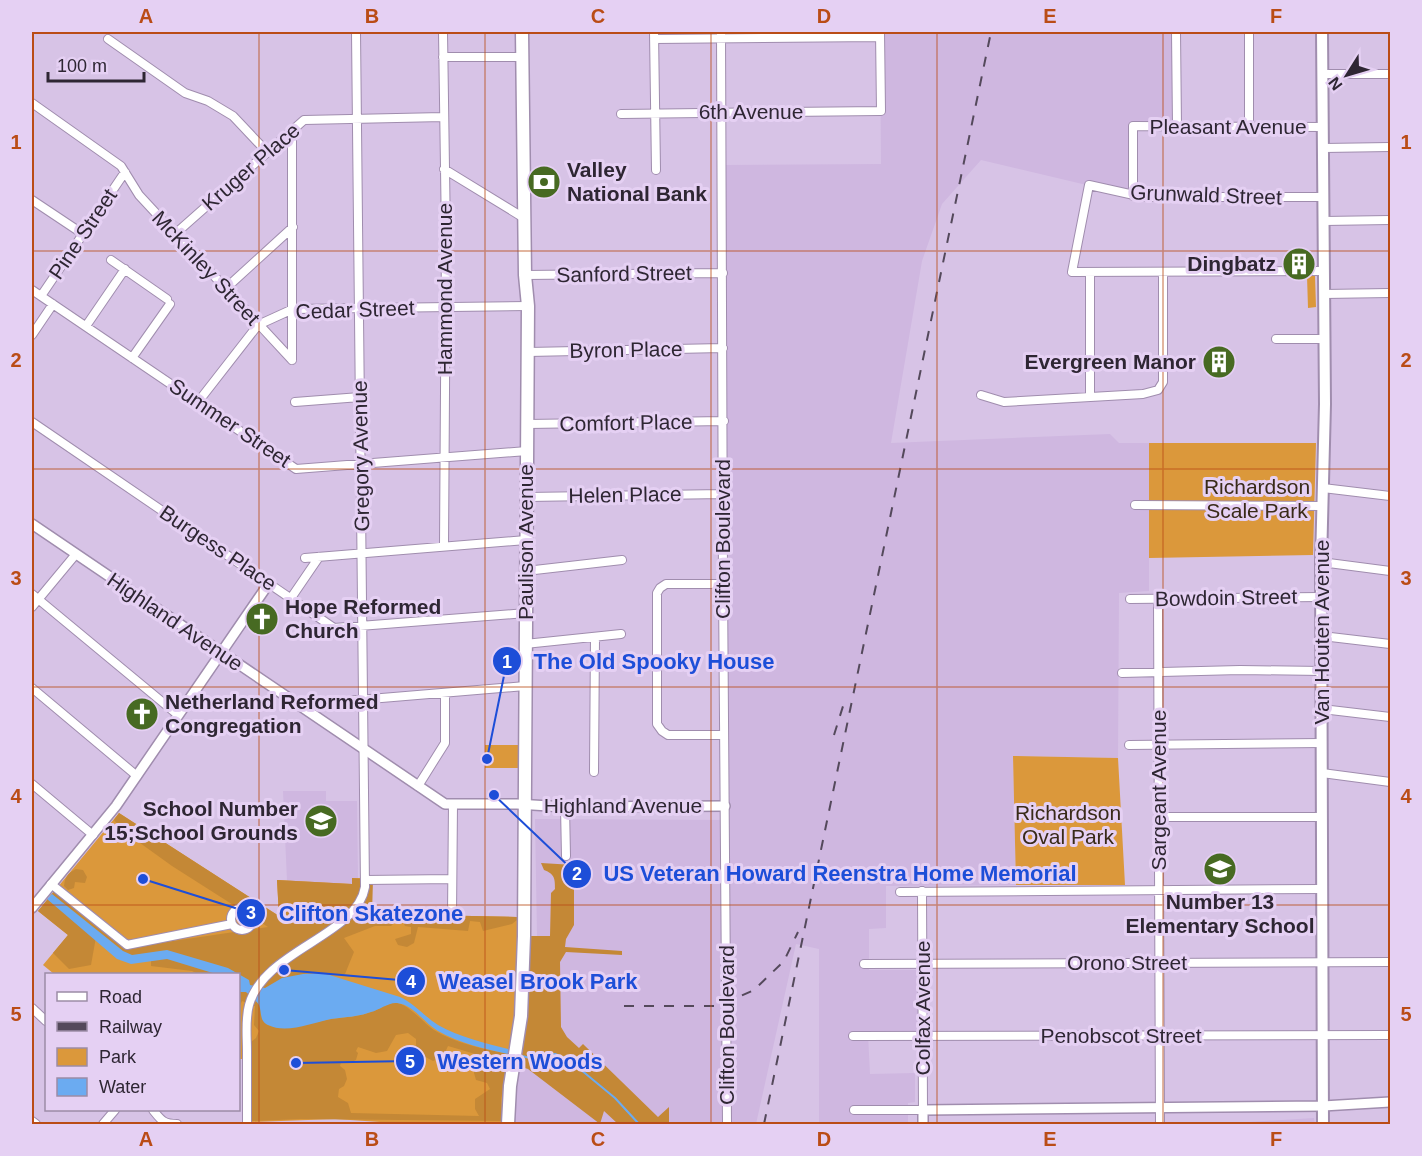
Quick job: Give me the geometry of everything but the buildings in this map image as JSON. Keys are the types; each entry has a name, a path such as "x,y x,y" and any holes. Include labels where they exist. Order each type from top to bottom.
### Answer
{"main road":[{"name":"Paulison Avenue","path":"508,1125 510,1086 521,1016 525,804 528,306 525,275 522,32"},
{"name":"Van Houten Avenue","path":"1322,32 1324,148 1321,562 1323,1125"}],"street":[{"name":"Gregory Avenue","path":"247,1125 249,1004 260,983 277,967 350,915 365,891 356,32"},
{"name":"Hammond Avenue","path":"443,32 444,546"},
{"path":"1176,32 1177,126"},
{"path":"1249,32 1249,126"},
{"path":"656,170 654,35 880,34"},
{"name":"6th Avenue","path":"621,114 881,111 880,34"},
{"name":"Clifton Boulevard","path":"721,35 727,1125"},
{"path":"108,39 185,93 208,101 233,116 267,152"},
{"path":"443,57 522,57"},
{"path":"1323,74 1390,74"},
{"name":"McKinley Street","path":"32,103 121,166 139,195 292,360 293,309"},
{"name":"Kruger Place","path":"175,234 299,123 310,119 443,117"},
{"name":"Pleasant Avenue","path":"1133,196 1133,126 1323,127"},
{"path":"292,130 293,309"},
{"path":"1324,148 1390,147"},
{"path":"444,169 524,218"},
{"name":"Pine Street","path":"41,296 125,172"},
{"name":"Grunwald Street","path":"1090,273 1072,272 1089,185 1133,196 1324,197"},
{"path":"32,200 82,234"},
{"path":"1324,220 1390,220"},
{"path":"225,289 293,227"},
{"path":"111,260 169,302 132,358"},
{"path":"86,326 125,269"},
{"path":"1090,397 1090,273 1324,271"},
{"path":"981,396 1004,402 1153,393 1162,386 1163,382 1163,272"},
{"name":"Sanford Street","path":"525,275 723,273"},
{"name":"Summer Street","path":"32,290 296,469 527,451"},
{"path":"1324,294 1390,293"},
{"name":"Pine Street","path":"32,335 53,304"},
{"name":"Cedar Street","path":"198,402 258,325 293,309 528,306"},
{"path":"1276,339 1324,339"},
{"name":"Byron Place","path":"528,352 723,348"},
{"path":"295,402 360,397"},
{"name":"Comfort Place","path":"528,424 724,421"},
{"name":"Burgess Place","path":"32,422 334,628 526,613"},
{"path":"1323,488 1390,496"},
{"name":"Helen Place","path":"527,496 723,494"},
{"path":"1135,505 1322,506"},
{"name":"Highland Avenue","path":"32,524 445,804 525,804 564,807 725,806"},
{"path":"305,558 526,540"},
{"path":"32,607 35,596 76,554"},
{"path":"291,598 319,557"},
{"path":"526,571 622,560"},
{"path":"1321,562 1390,571"},
{"path":"34,901 116,806 269,583"},
{"path":"723,584 666,584 657,593 657,724 668,735 724,735"},
{"path":"35,596 178,715"},
{"name":"Bowdoin Street","path":"1130,599 1321,597"},
{"name":"Sargeant Avenue","path":"1158,599 1160,1125"},
{"path":"525,644 621,634"},
{"path":"1322,636 1390,644"},
{"path":"594,772 595,637"},
{"path":"1122,673 1322,671"},
{"path":"298,705 525,686"},
{"path":"32,688 137,776"},
{"path":"417,786 445,743 445,693"},
{"path":"1322,709 1390,717"},
{"path":"1129,745 1322,743"},
{"path":"1322,773 1390,782"},
{"path":"32,784 93,835"},
{"path":"452,915 453,804"},
{"path":"564,807 566,856"},
{"path":"1160,817 1322,817"},
{"path":"365,880 452,879"},
{"path":"51,884 127,945 232,924"},
{"path":"900,892 1322,889"},
{"name":"Colfax Avenue","path":"922,891 923,1125"},
{"name":"Orono Street","path":"864,964 1390,962"},
{"path":"32,1008 45,1019"},
{"name":"Penobscot Street","path":"854,1036 1389,1035"},
{"path":"854,1110 1323,1106 1390,1102"},
{"path":"103,1125 114,1111"},
{"path":"153,1125 156,1111"},
{"path":"156,1111 166,1124 177,1125"},
{"path":"32,1121 36,1125"}],"shaded area":[{"path":"880,32 1176,32 1176,125 1133,125 1133,196 981,160 942,204 922,261 891,443 1110,434 1119,443 1149,443 1149,591 1119,593 1118,758 1013,756 1016,885 886,886 886,928 869,929 869,970 918,970 918,1034 868,1034 870,1074 915,1073 915,1102 908,1103 908,1124 819,1124 819,949 796,944 756,1124 513,1124 513,1098 519,1066 528,1069 535,1025 537,936 535,819 727,820 722,165 881,164"},
{"name":"School Number 15;School Grounds","path":"283,791 326,791 326,801 357,801 358,878 352,878 352,884 287,881"},
{"path":"119,813 279,916 277,880 352,884 352,878 373,880 372,914 517,917 512,924 483,931 480,922 470,921 468,931 418,927 414,943 407,947 398,945 395,939 411,934 411,927 396,921 391,926 375,926 344,938 354,952 345,974 303,974 267,1025 299,1025 361,1015 392,1003 403,1005 442,1035 469,1045 508,1054 501,1100 502,1121 301,1119 252,1121 251,1042 259,1031 254,1025 255,1006 242,1001 240,1006 240,973 196,973 151,966 151,958 131,961 96,937 91,965 69,969 53,953 68,935 38,911 55,890 126,948 268,927 172,866 122,830 114,820","holes":["408,1033 416,1039 416,1052 433,1061 443,1057 448,1046 475,1054 476,1080 487,1083 490,1089 475,1099 475,1109 479,1116 351,1113 348,1103 338,1097 339,1089 344,1086 347,1079 345,1070 340,1066 341,1062 349,1063 356,1060 358,1047 376,1053 387,1051 396,1035"]},
{"path":"541,863 574,865 574,925 566,939 565,947 622,951 622,955 566,952 560,962 561,1027 567,1037 579,1048 583,1044 658,1117 669,1107 669,1124 618,1124 604,1111 600,1124 528,1069 514,1065 530,936 550,936 551,893 555,889 555,882 554,877 544,870"},
{"path":"76,869 83,870 87,877 85,883 75,882 74,888 68,890 64,886 65,880"},
{"path":"1314,1118 1315,1124 1248,1124 1248,1122"}],"green space":[{"path":"1307,276 1315,276 1316,307 1308,308"},
{"name":"Richardson Scale Park","path":"1149,443 1316,443 1313,555 1149,558"},
{"path":"485,745 518,745 518,768 485,768"},
{"name":"Richardson Oval Park","path":"1013,756 1118,758 1125,885 1016,885"},
{"path":"119,813 279,916 277,880 352,884 352,878 365,878 372,914 517,917 521,1016 508,1124 410,1124 335,1119 251,1122 252,1059 240,1059 240,973 53,973 43,965 68,935 38,911"}],"water":[{"path":"52,894 123,951 132,955 167,950 228,968 237,973 213,973 167,959 131,964 117,959 47,899"},
{"path":"323,973 400,997 438,1025 463,1036 508,1049 508,1054 472,1045 446,1035 433,1028 409,1007 397,1003 361,1015 291,1028 275,1027 263,1021 259,1005 246,992 240,992 240,975 249,980 250,985 265,988 282,978"}],"waterway":[{"path":"522,1056 534,1059 555,1054 569,1060 615,1098 639,1124"}],"railway":[{"path":"764,1124 991,32"},
{"path":"834,735 844,703"},
{"path":"624,1006 715,1006 734,999 754,990 784,961 798,932"}],"place":[{"name":"Valley National Bank","path":"544,182"},
{"name":"Dingbatz","path":"1299,264"},
{"name":"Evergreen Manor","path":"1219,362"},
{"name":"Hope Reformed Church","path":"262,619"},
{"name":"Netherland Reformed Congregation","path":"142,714"},
{"name":"The Old Spooky House","path":"487,759"},
{"name":"US Veteran Howard Reenstra Home Memorial","path":"494,795"},
{"name":"School Number 15;School Grounds","path":"321,821"},
{"name":"Number 13 Elementary School","path":"1220,869"},
{"name":"Clifton Skatezone","path":"143,879"},
{"name":"Weasel Brook Park","path":"284,970"},
{"name":"Western Woods","path":"296,1063"}]}
